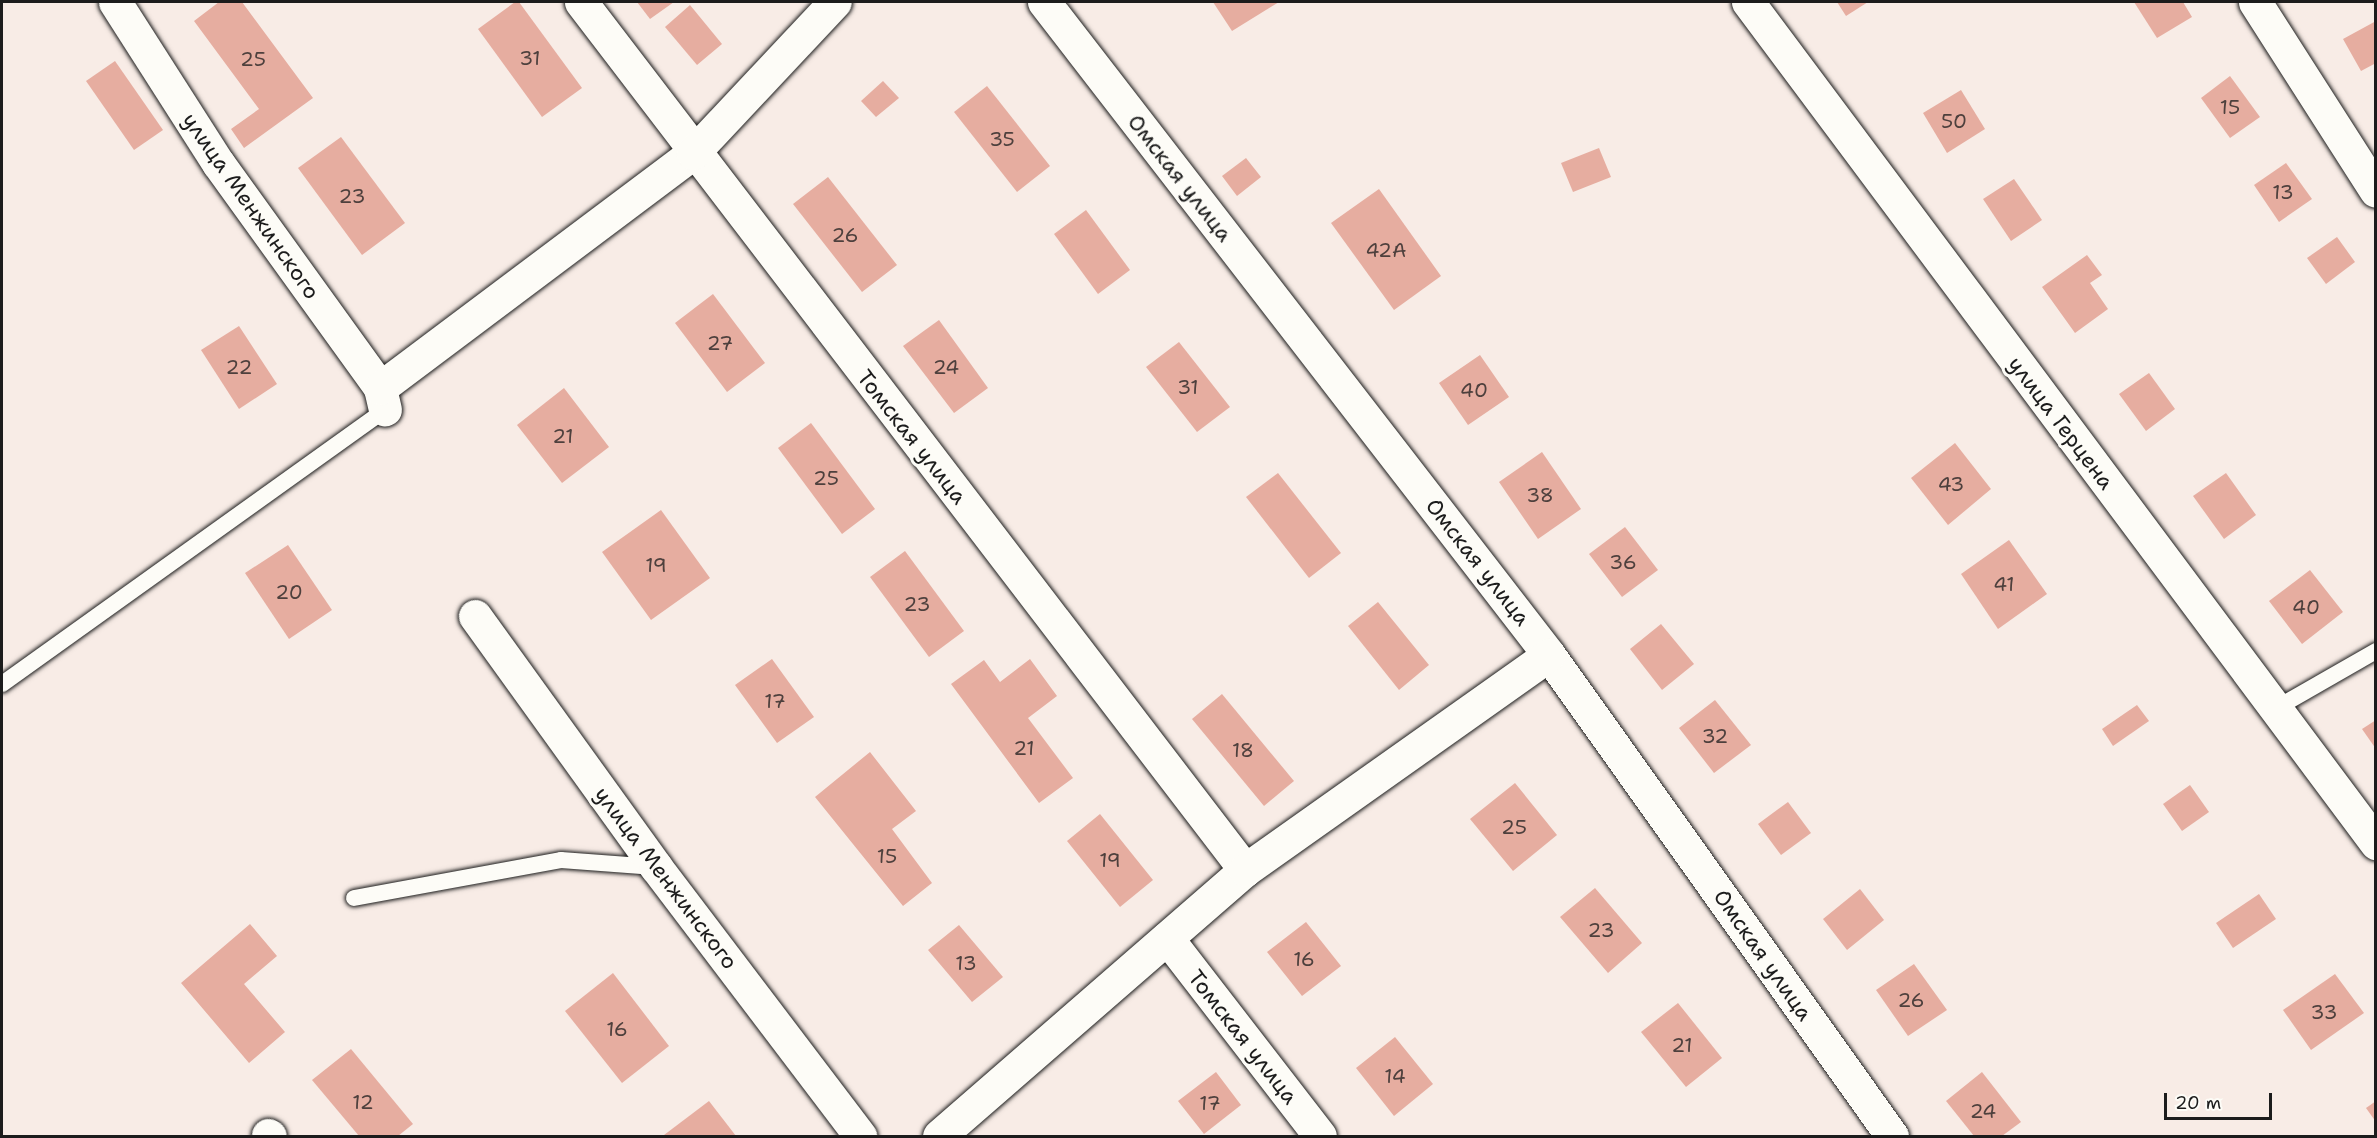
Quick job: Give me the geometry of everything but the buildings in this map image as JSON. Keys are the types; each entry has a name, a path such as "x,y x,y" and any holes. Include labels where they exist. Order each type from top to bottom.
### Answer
{"street":[{"name":"улица Менжинского","path":"115,2 218,163 383,399"},
{"name":"Томская улица","path":"580,2 693,153 1245,870"},
{"path":"383,399 693,153 835,2"},
{"name":"Омская улица","path":"1044,2 1549,655 1892,1137"},
{"name":"улица Герцена","path":"1748,2 2273,710 2376,843"},
{"path":"2255,2 2376,191"},
{"name":"улица Менжинского","path":"475,616 656,867 860,1137"},
{"path":"939,1137 1245,870 1549,655"},
{"name":"Томская улица","path":"1167,938 1320,1137"}],"lane":[{"path":"2,684 383,399"},
{"path":"2273,710 2376,651"},
{"path":"354,898 561,860 656,867"}]}
